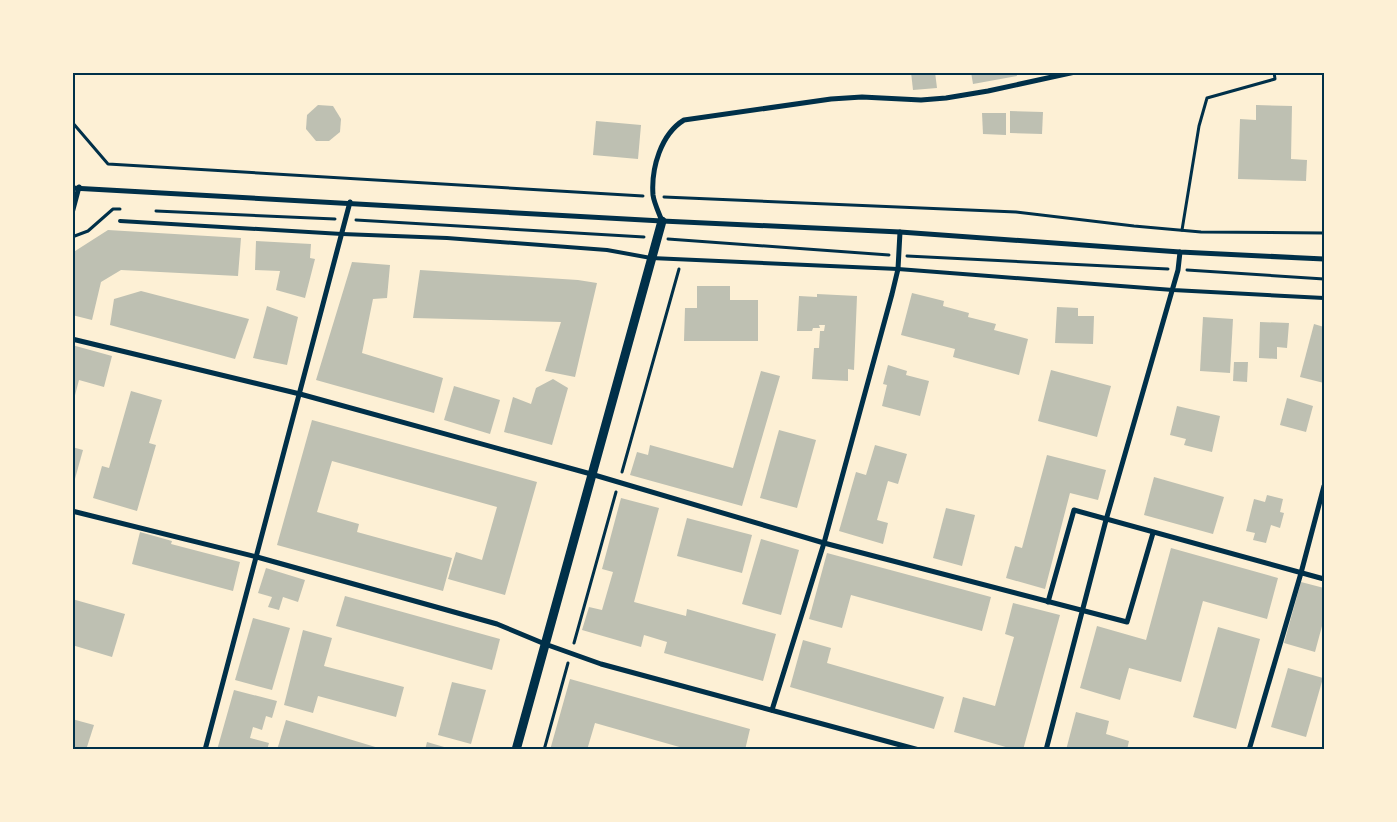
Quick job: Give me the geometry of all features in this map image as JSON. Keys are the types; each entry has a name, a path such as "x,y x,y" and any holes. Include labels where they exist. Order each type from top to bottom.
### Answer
{"street":[{"path":"516,750 662,221 653,196 655,174 660,151 675,125 684,120 831,99 938,99 988,91 1075,72"},
{"path":"72,213 79,187"},
{"path":"72,188 350,202 662,221 900,232 1180,252 1324,259"},
{"path":"205,750 350,202"},
{"path":"772,710 824,543 898,269 900,232"},
{"path":"1046,750 1106,520 1173,290 1180,252"},
{"path":"72,339 300,394 591,474 824,543 1127,622 1153,533"},
{"path":"1249,750 1301,573 1324,486"},
{"path":"72,510 257,557 497,624 601,664 919,750"},
{"path":"1048,602 1074,510 1324,580"}],"lane":[{"path":"120,221 447,238 598,250 651,258 898,269 1173,290 1324,298"}],"path":[{"path":"1182,230 1199,126 1207,98 1275,78 1274,72"},
{"path":"72,122 108,164 653,196 1016,212 1202,232 1324,233"},
{"path":"72,237 88,231 113,209 123,209"},
{"path":"152,211 345,219 899,255 1324,279"},
{"path":"544,750 687,240"}],"building":[{"path":"911,72 935,72 937,88 913,90"},
{"path":"971,72 1016,72 1017,76 973,84"},
{"path":"318,105 333,106 341,119 340,132 329,141 316,141 306,129 307,115"},
{"path":"1256,105 1292,106 1291,159 1307,160 1306,181 1238,179 1240,119 1256,120"},
{"path":"1010,111 1043,112 1042,134 1010,133"},
{"path":"982,113 1006,113 1006,135 983,134"},
{"path":"596,121 641,125 638,159 593,155"},
{"path":"108,230 241,238 238,276 121,270 101,282 92,320 72,315 72,253"},
{"path":"256,241 311,244 310,258 315,259 305,298 276,290 280,271 255,270"},
{"path":"352,262 390,265 387,298 373,299 362,353 443,378 434,413 316,380"},
{"path":"420,270 578,280 597,283 575,377 545,371 561,322 413,318"},
{"path":"697,286 730,286 730,300 758,300 758,341 684,341 685,308 697,308"},
{"path":"141,291 249,319 235,359 110,325 114,299"},
{"path":"912,293 944,301 943,306 969,313 968,317 996,324 994,330 1028,339 1019,375 953,357 955,349 901,335"},
{"path":"817,294 857,296 854,370 848,369 848,381 812,379 814,348 819,348 820,331 824,331 825,325 819,325 820,328 813,328 812,331 797,331 799,296 817,297"},
{"path":"267,306 298,317 287,365 253,358"},
{"path":"1057,307 1078,308 1078,316 1094,316 1093,344 1055,343"},
{"path":"1203,317 1233,319 1230,373 1200,371"},
{"path":"1260,322 1289,323 1287,348 1277,347 1277,359 1259,358"},
{"path":"1314,324 1324,327 1324,383 1300,377"},
{"path":"72,345 112,356 104,387 79,380 73,403"},
{"path":"1234,362 1248,362 1247,382 1233,381"},
{"path":"888,365 907,371 906,375 929,381 920,416 882,406 887,385 883,384"},
{"path":"1051,370 1111,386 1097,437 1038,421"},
{"path":"761,371 780,376 742,506 630,475 637,452 648,455 650,445 733,468"},
{"path":"553,379 568,388 552,445 504,432 513,397 531,404 536,388"},
{"path":"454,386 500,400 490,434 444,420"},
{"path":"131,391 162,400 149,443 156,445 137,511 93,498 102,466 109,468"},
{"path":"1287,398 1313,406 1306,432 1280,425"},
{"path":"1177,406 1220,416 1212,452 1184,445 1186,439 1170,435"},
{"path":"312,420 537,482 505,595 448,579 456,552 482,560 497,507 332,461 317,512 359,524 357,532 452,558 443,591 277,545"},
{"path":"779,430 816,440 797,508 760,498"},
{"path":"875,445 907,454 898,484 888,481 877,520 888,523 883,544 839,531 856,472 866,475"},
{"path":"72,447 83,450 73,486 72,486"},
{"path":"1047,455 1106,470 1098,500 1070,493 1045,589 1006,578 1015,546 1022,548"},
{"path":"1154,477 1224,497 1213,534 1144,515"},
{"path":"1267,495 1283,499 1280,512 1284,513 1280,528 1271,525 1266,543 1253,540 1255,533 1246,531 1254,499 1265,502"},
{"path":"621,498 659,508 634,602 686,616 687,609 776,634 763,681 664,653 667,642 644,635 641,647 582,630 589,607 602,610 613,572 602,569"},
{"path":"946,508 975,515 962,566 933,558"},
{"path":"687,518 752,535 742,573 677,556"},
{"path":"140,532 172,541 171,544 240,562 233,591 132,564"},
{"path":"761,539 799,550 781,615 742,604"},
{"path":"1171,548 1278,578 1267,619 1203,601 1181,682 1129,668 1120,700 1080,688 1097,626 1146,640"},
{"path":"827,553 991,597 982,631 851,595 842,628 809,619"},
{"path":"266,568 305,580 298,602 283,597 279,610 268,607 272,597 258,593"},
{"path":"1301,582 1324,588 1324,626 1322,626 1315,652 1284,643"},
{"path":"345,596 500,639 492,670 336,626"},
{"path":"72,599 125,614 112,657 72,645"},
{"path":"1013,603 1060,615 1023,750 1016,750 954,732 963,697 995,706 1014,637 1005,634"},
{"path":"253,618 290,628 272,690 235,680"},
{"path":"1218,627 1260,639 1236,729 1193,717"},
{"path":"303,630 332,638 324,666 404,687 396,717 318,696 313,713 284,705"},
{"path":"803,640 831,648 827,663 944,697 934,729 790,687"},
{"path":"1288,668 1323,678 1306,737 1271,727"},
{"path":"570,679 750,729 745,750 690,750 595,723 587,750 550,750"},
{"path":"452,682 486,690 471,744 438,735"},
{"path":"234,690 277,701 272,718 266,716 262,730 253,727 250,738 269,743 267,750 217,750"},
{"path":"1076,712 1109,721 1106,734 1129,741 1127,750 1066,750"},
{"path":"72,719 94,725 86,750 72,750"},
{"path":"286,720 382,749 382,750 277,750"},
{"path":"427,742 451,749 451,750 425,750"}]}
